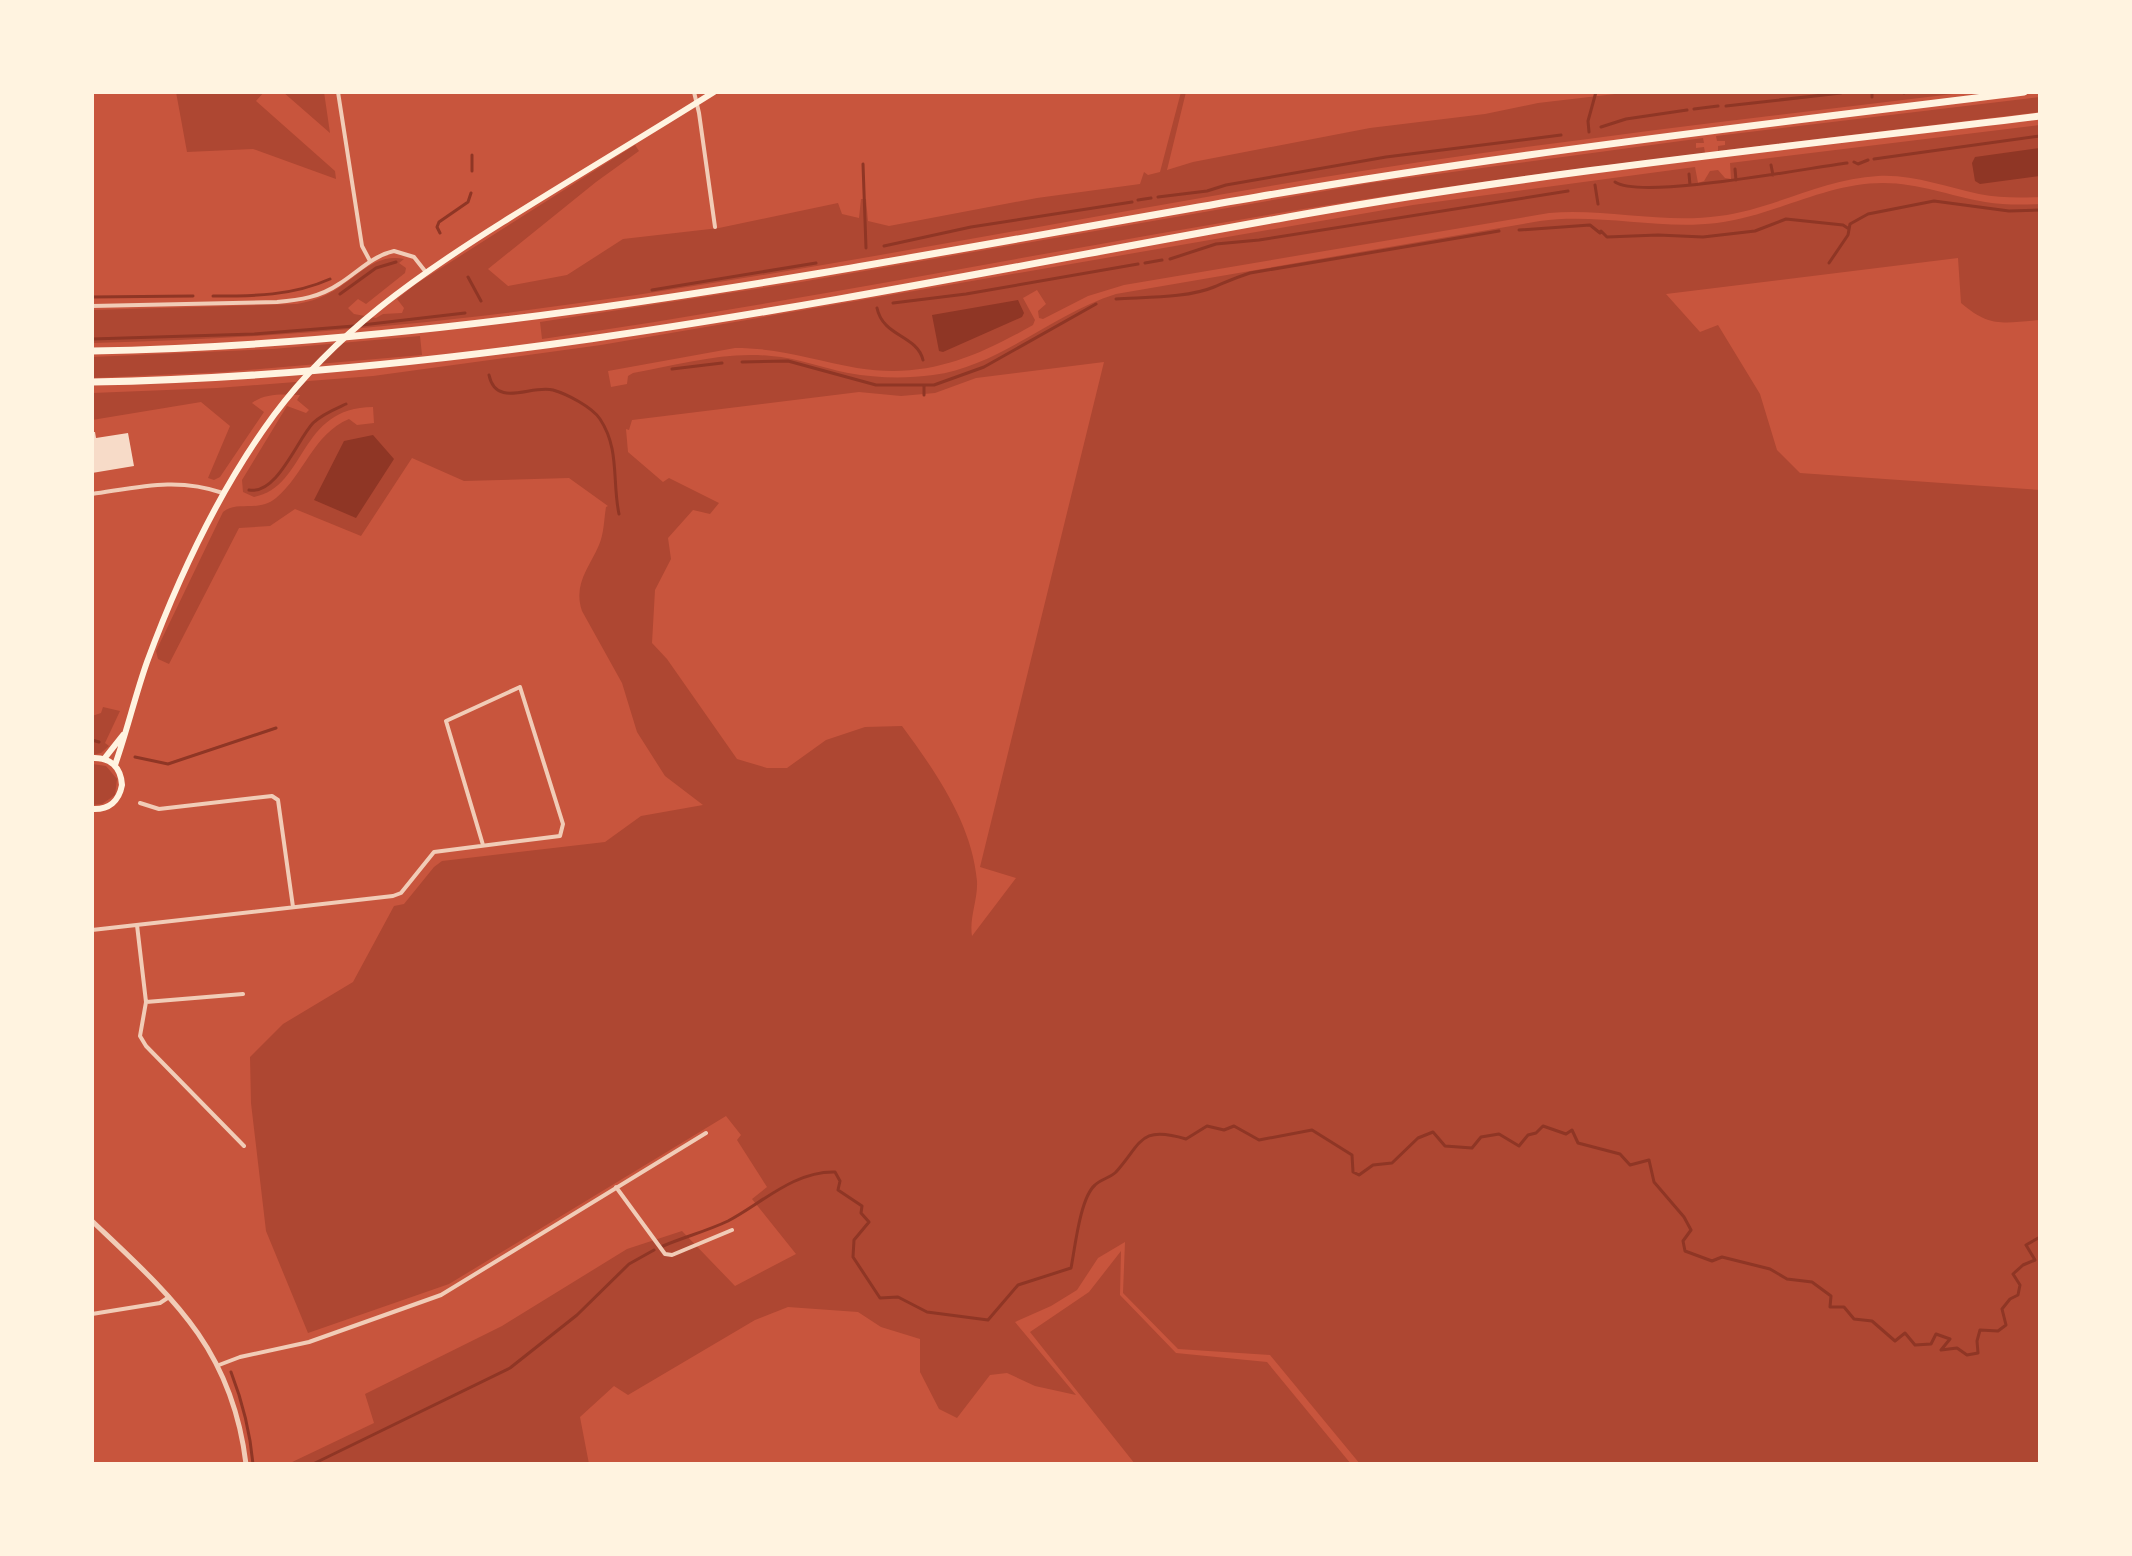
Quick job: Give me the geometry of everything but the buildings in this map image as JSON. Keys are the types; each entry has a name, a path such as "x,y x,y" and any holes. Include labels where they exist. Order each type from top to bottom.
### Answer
{"highway":[{"path":"92,351 312,341 540,316 802,277 1395,174 1720,129 2024,92"},
{"path":"92,382 250,376 543,345 803,304 1313,213 1490,185 2040,116"}],"main road":[{"path":"115,765 148,658 224,494 287,399 372,312 425,271 714,92"},
{"path":"104,759 123,735"},
{"path":"92,758 104,759 115,765 122,778 121,792 113,804 92,810"}],"street":[{"path":"338,92 362,246 370,261"},
{"path":"694,92 715,227"},
{"path":"92,306 303,300 334,288 370,261 394,251 408,253 425,271"},
{"path":"92,494 178,483 198,485 224,494"},
{"path":"92,930 398,895 434,852 560,836 563,824 520,687 446,721 483,845"},
{"path":"140,803 159,809 272,796 278,800 293,907"},
{"path":"137,925 146,1002 140,1036 146,1046 244,1146"},
{"path":"146,1002 243,994"},
{"path":"219,1365 240,1357 309,1342 441,1295 706,1133"},
{"path":"616,1187 665,1254 672,1255 732,1230"},
{"path":"92,1221 169,1297 203,1339 219,1365 239,1424 246,1464"},
{"path":"92,1314 160,1303 169,1297"}],"shaded area":[{"path":"176,92 264,92 256,101 335,171 336,179 253,149 187,152"},
{"path":"283,92 324,92 330,133"},
{"path":"1181,92 1186,92 1167,170 1193,162 1370,128 1632,92 1969,92 1399,165 796,270 586,302 336,330 92,343 92,310 297,304 328,294 373,264 393,258 404,259 399,263 406,268 405,273 366,304 358,299 348,308 354,314 376,318 383,314 402,313 404,308 397,299 416,284 635,145 639,151 488,269 508,286 567,275 623,239 719,228 838,203 842,214 859,218 861,199 866,199 868,221 889,226 1037,198 1140,184 1144,172 1148,175 1160,172"},
{"path":"2040,97 2040,112 1718,151 1718,146 1725,145 1725,141 1717,141 1716,136"},
{"path":"2040,125 2040,197 1987,195 1916,179 1878,176 1837,183 1719,216 1677,218 1591,212 1549,213 1124,285 1088,296 1043,319 1039,318 1038,311 1046,304 1037,290 1023,298 1035,320 1033,325 970,356 928,368 882,371 782,352 735,348 608,371 611,387 627,384 628,376 633,373 736,355 781,357 869,376 933,375 981,361 1070,314 1116,294 1540,221 1584,219 1673,225 1717,223 1759,214 1841,188 1883,183 1922,187 1992,203 2040,204 2040,320 1998,322 1971,311 1961,303 1958,258 1666,294 1700,332 1718,325 1760,394 1777,450 1800,473 2040,490 2040,1464 1360,1464 1270,1355 1178,1349 1123,1293 1125,1242 1098,1258 1077,1290 1015,1322 1076,1395 1035,1386 1007,1373 990,1375 957,1418 939,1409 920,1372 920,1339 881,1327 858,1312 788,1307 755,1320 628,1395 614,1386 580,1417 589,1464 288,1464 374,1423 365,1394 502,1326 627,1249 682,1231 735,1286 796,1254 752,1199 767,1187 737,1140 741,1135 726,1116 449,1284 308,1333 266,1231 251,1103 250,1057 283,1024 353,982 394,906 404,904 442,861 605,842 641,816 703,805 665,776 637,732 622,683 582,611 581,584 601,541 608,506 569,478 464,481 412,458 361,536 295,509 270,526 239,528 169,664 158,659 156,651 223,512 235,507 262,505 276,498 326,434 349,419 357,425 374,423 373,407 349,410 330,420 316,433 284,479 271,490 254,497 243,492 242,480 287,406 306,413 309,410 297,400 300,395 268,396 252,403 264,412 220,477 214,480 208,478 230,426 201,402 92,420 92,393 217,388 373,376 601,345 1413,205 1695,167 1698,183 1704,181 1710,171 1718,170 1725,178 1731,179 1730,163","holes":["1104,362 980,867 1016,878 972,936 977,881 968,839 939,780 902,726 865,727 826,740 787,768 767,768 737,759 667,659 652,643 655,590 671,559 668,538 693,510 710,514 719,503 669,478 663,482 628,452 626,429 629,430 632,420 859,392 901,396 935,393 976,378"]},
{"path":"1703,138 1704,143 1696,143 1696,148 1704,147 1705,153 1328,205 739,308 542,339 540,322 801,282 1371,183"},
{"path":"2040,148 2040,176 1980,184 1975,181 1972,163 1975,157"},
{"path":"1018,300 1024,313 1022,317 943,352 939,351 932,315"},
{"path":"420,336 422,355 224,372 92,378 92,357 273,349"},
{"path":"373,435 394,459 356,518 314,500 344,441"},
{"path":"103,707 120,711 105,743 109,746 101,753 92,755 92,716 101,713"},
{"path":"92,764 106,766 117,779 115,795 102,804 92,805"},
{"path":"1121,1251 1120,1295 1176,1353 1267,1362 1351,1464 1135,1464 1030,1332 1089,1292"}],"waterway":[{"path":"1589,132 1588,121 1596,92"},
{"path":"1872,92 1872,97"},
{"path":"1726,106 1841,93"},
{"path":"1694,109 1718,106"},
{"path":"1601,127 1626,119 1687,110"},
{"path":"1158,197 1207,191 1386,157 1561,135"},
{"path":"1874,159 2040,136"},
{"path":"472,155 472,171"},
{"path":"1854,162 1858,164 1868,160"},
{"path":"1615,182 1631,187 1690,185 1847,163"},
{"path":"863,164 866,248"},
{"path":"1771,165 1773,175"},
{"path":"1735,169 1736,180"},
{"path":"1689,174 1690,185"},
{"path":"1595,185 1598,204"},
{"path":"1170,259 1216,244 1259,240 1568,191"},
{"path":"440,233 437,227 439,222 468,202 471,193"},
{"path":"1138,200 1151,198"},
{"path":"1829,263 1848,235 1850,224 1868,214 1934,201 2009,211 2040,210"},
{"path":"884,246 971,227 1132,202"},
{"path":"1601,231 1607,237 1703,237 1755,231 1786,219 1843,225 1849,229"},
{"path":"1519,230 1590,225 1600,233"},
{"path":"1116,299 1204,291 1250,273 1499,231"},
{"path":"1145,263 1162,260"},
{"path":"340,294 376,268 396,262"},
{"path":"652,290 816,263"},
{"path":"893,303 966,294 1138,264"},
{"path":"468,277 481,301"},
{"path":"213,296 287,292 330,279"},
{"path":"92,297 193,296"},
{"path":"742,362 788,361 876,385 934,385 984,367 1096,304"},
{"path":"877,308 886,325 914,345 923,360"},
{"path":"362,325 465,313"},
{"path":"92,339 254,334 354,326"},
{"path":"672,369 722,363"},
{"path":"489,375 499,391 553,390 596,414 606,430 613,454 619,514"},
{"path":"924,385 924,395"},
{"path":"249,490 269,484 286,465 313,423 346,404"},
{"path":"135,757 168,764 276,728"},
{"path":"92,740 99,742"},
{"path":"663,1246 728,1221 792,1182 820,1173 835,1172 840,1181 838,1190 862,1206 861,1213 869,1222 854,1240 853,1257 880,1298 898,1297 927,1312 988,1320 1018,1285 1071,1268 1076,1236 1090,1191 1116,1172 1137,1145 1150,1136 1159,1134 1186,1139 1207,1126 1224,1130 1234,1126 1259,1140 1312,1130 1352,1155 1353,1172 1359,1175 1373,1165 1392,1163 1418,1138 1433,1132 1445,1146 1472,1148 1481,1137 1499,1134 1519,1146 1528,1135 1536,1133 1543,1126 1566,1134 1572,1130 1578,1143 1620,1154 1630,1165 1649,1160 1654,1182 1691,1230 1683,1241 1685,1251 1712,1261 1722,1257 1770,1269 1787,1279 1812,1282 1831,1296 1830,1307 1844,1307 1854,1319 1872,1321 1895,1341 1905,1333 1915,1345 1931,1344 1936,1334 1950,1339 1941,1350 1957,1348 1967,1355 1978,1353 1980,1330 1998,1331 2006,1325 2002,1309 2018,1295 2020,1285 2013,1274 2035,1260 2026,1245 2040,1237"},
{"path":"313,1464 510,1368 577,1315 629,1264 654,1250"},
{"path":"231,1372 245,1417 253,1464"}]}
